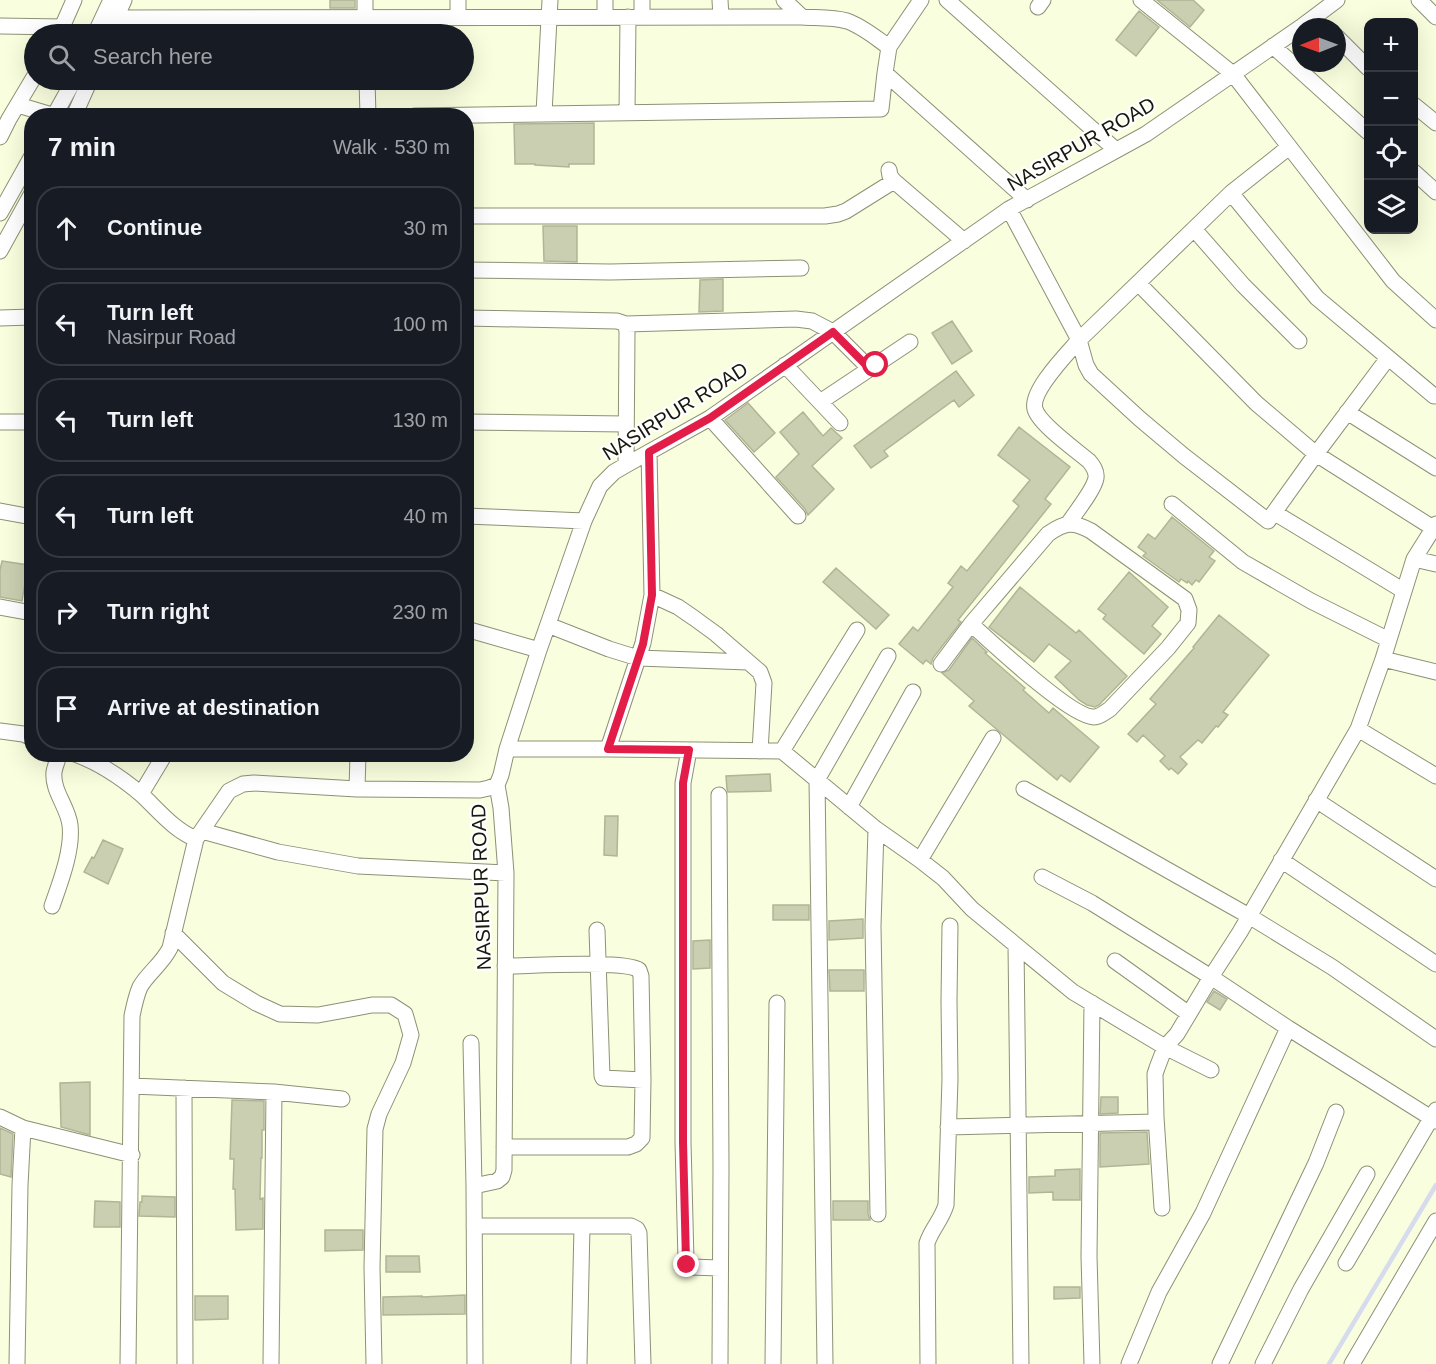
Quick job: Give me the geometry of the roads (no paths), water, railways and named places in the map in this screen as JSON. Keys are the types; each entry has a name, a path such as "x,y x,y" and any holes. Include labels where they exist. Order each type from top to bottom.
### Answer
{"street":[{"path":"64,24 74,0"},
{"path":"100,24 111,0"},
{"path":"113,24 124,0"},
{"path":"364,24 365,0"},
{"path":"458,0 458,17"},
{"path":"544,113 550,0"},
{"path":"605,0 605,17"},
{"path":"627,112 635,17 642,0"},
{"path":"720,0 721,17"},
{"path":"784,0 802,17"},
{"path":"474,115 881,110 889,47 921,0"},
{"path":"947,0 1116,150"},
{"path":"1141,0 1233,74 1393,281 1436,320"},
{"name":"NASIRPUR ROAD","path":"1325,18 1337,0"},
{"path":"1419,0 1436,17"},
{"path":"116,18 802,17 848,21 889,47"},
{"path":"0,26 24,28"},
{"name":"NASIRPUR ROAD","path":"474,1186 490,1183 502,1177 504,1147 506,873 497,785 539,650 584,520 600,486 614,472 710,418 1009,209 1146,134 1292,33"},
{"path":"1273,46 1364,128"},
{"path":"1346,46 1364,64"},
{"path":"885,73 1027,200"},
{"path":"2,129 27,90"},
{"path":"58,108 68,90"},
{"path":"78,108 86,90"},
{"path":"368,90 368,108"},
{"path":"18,105 29,108"},
{"path":"1418,109 1436,123"},
{"path":"1068,524 1089,493 1096,478 1095,468 1043,422 1035,410 1034,401 1038,391 1079,340 1231,194 1289,147"},
{"path":"0,213 24,170"},
{"path":"474,216 825,216 846,211 891,175 964,241"},
{"path":"1418,176 1436,192"},
{"path":"1231,194 1317,298 1434,396"},
{"path":"0,251 24,207"},
{"path":"1009,209 1079,340 1091,374 1184,456 1268,521 1388,358"},
{"path":"14,224 24,224"},
{"path":"1194,229 1243,285 1299,341"},
{"path":"474,270 610,272 801,268"},
{"path":"1138,283 1256,403 1316,454 1434,526 1414,560 1358,729 1249,916 1177,1034 1165,1047 1155,1074 1162,1208"},
{"path":"0,318 24,317"},
{"path":"474,318 617,321 626,324 796,319 812,321 833,332 870,369"},
{"path":"626,324 626,465"},
{"path":"820,402 909,342"},
{"path":"785,365 840,423"},
{"path":"1347,412 1436,468"},
{"path":"710,418 798,516"},
{"path":"0,422 24,422"},
{"path":"474,423 625,424"},
{"path":"608,749 643,644 652,595 649,452"},
{"path":"1172,504 1243,562 1311,601 1389,640"},
{"path":"0,511 24,516"},
{"path":"1275,513 1404,591"},
{"path":"474,516 584,520"},
{"path":"941,664 971,624 1048,534 1068,524 1080,525 1091,531 1163,582 1185,599 1189,610 1188,623 1175,640 1110,709 1094,717 1085,716 1046,689 971,624"},
{"path":"1414,560 1436,564"},
{"path":"652,595 678,607 694,618 760,672 764,683 760,751"},
{"path":"0,607 24,612"},
{"path":"548,625 638,658 748,662"},
{"path":"782,751 857,630"},
{"path":"474,631 539,650"},
{"path":"825,1364 817,780 888,656"},
{"path":"1383,659 1436,672"},
{"path":"849,807 913,692"},
{"path":"1358,729 1436,776"},
{"path":"0,731 24,734"},
{"path":"920,860 993,738"},
{"path":"507,749 782,751 876,829 943,878 972,909 1073,992 1165,1047 1211,1070"},
{"path":"689,750 683,783 683,1142 686,1261 690,1267 720,1268"},
{"path":"52,906 64,870 70,838 69,817 54,779 57,762"},
{"path":"94,762 105,767 141,794 178,830 358,867 506,873"},
{"path":"141,794 160,762"},
{"path":"357,789 358,762"},
{"path":"128,1364 132,1016 141,986 165,958 170,948 199,835 229,791 243,784 357,789 480,790 497,785"},
{"path":"1024,789 1249,916 1332,967 1436,1039"},
{"path":"719,795 720,1364"},
{"path":"1316,800 1436,879"},
{"path":"876,829 873,926 878,1214"},
{"path":"1281,860 1436,964"},
{"path":"1042,877 1092,903 1288,1028 1435,1116 1346,1263"},
{"path":"928,1364 927,1243 930,1233 943,1217 946,1205 951,926"},
{"path":"597,930 602,1076 603,1078 643,1080"},
{"path":"173,933 223,983 256,1004 280,1014 318,1016 372,1005 391,1005 405,1014 411,1035 403,1063 379,1114 375,1129 372,1267 374,1364"},
{"path":"1016,945 1021,1364"},
{"path":"1115,961 1189,1014"},
{"path":"504,1147 628,1148 642,1138 643,1080 639,970 634,967 598,965 505,966"},
{"path":"773,1364 777,1003"},
{"path":"1092,1003 1089,1257 1092,1364"},
{"path":"1129,1364 1159,1292 1203,1213 1288,1028"},
{"path":"471,1044 475,1364"},
{"path":"132,1086 274,1092 342,1099"},
{"path":"184,1088 184,1364"},
{"path":"271,1364 274,1092"},
{"path":"1220,1364 1316,1163 1336,1112"},
{"path":"0,1117 23,1128 132,1155"},
{"path":"948,1127 1156,1122"},
{"path":"17,1364 23,1128"},
{"path":"1263,1364 1301,1289 1367,1174"},
{"path":"1353,1364 1436,1221"},
{"path":"474,1226 630,1226 637,1229 639,1233 643,1364"},
{"path":"579,1364 582,1226"}],"waterway":[{"path":"1329,1364 1436,1185"}]}
